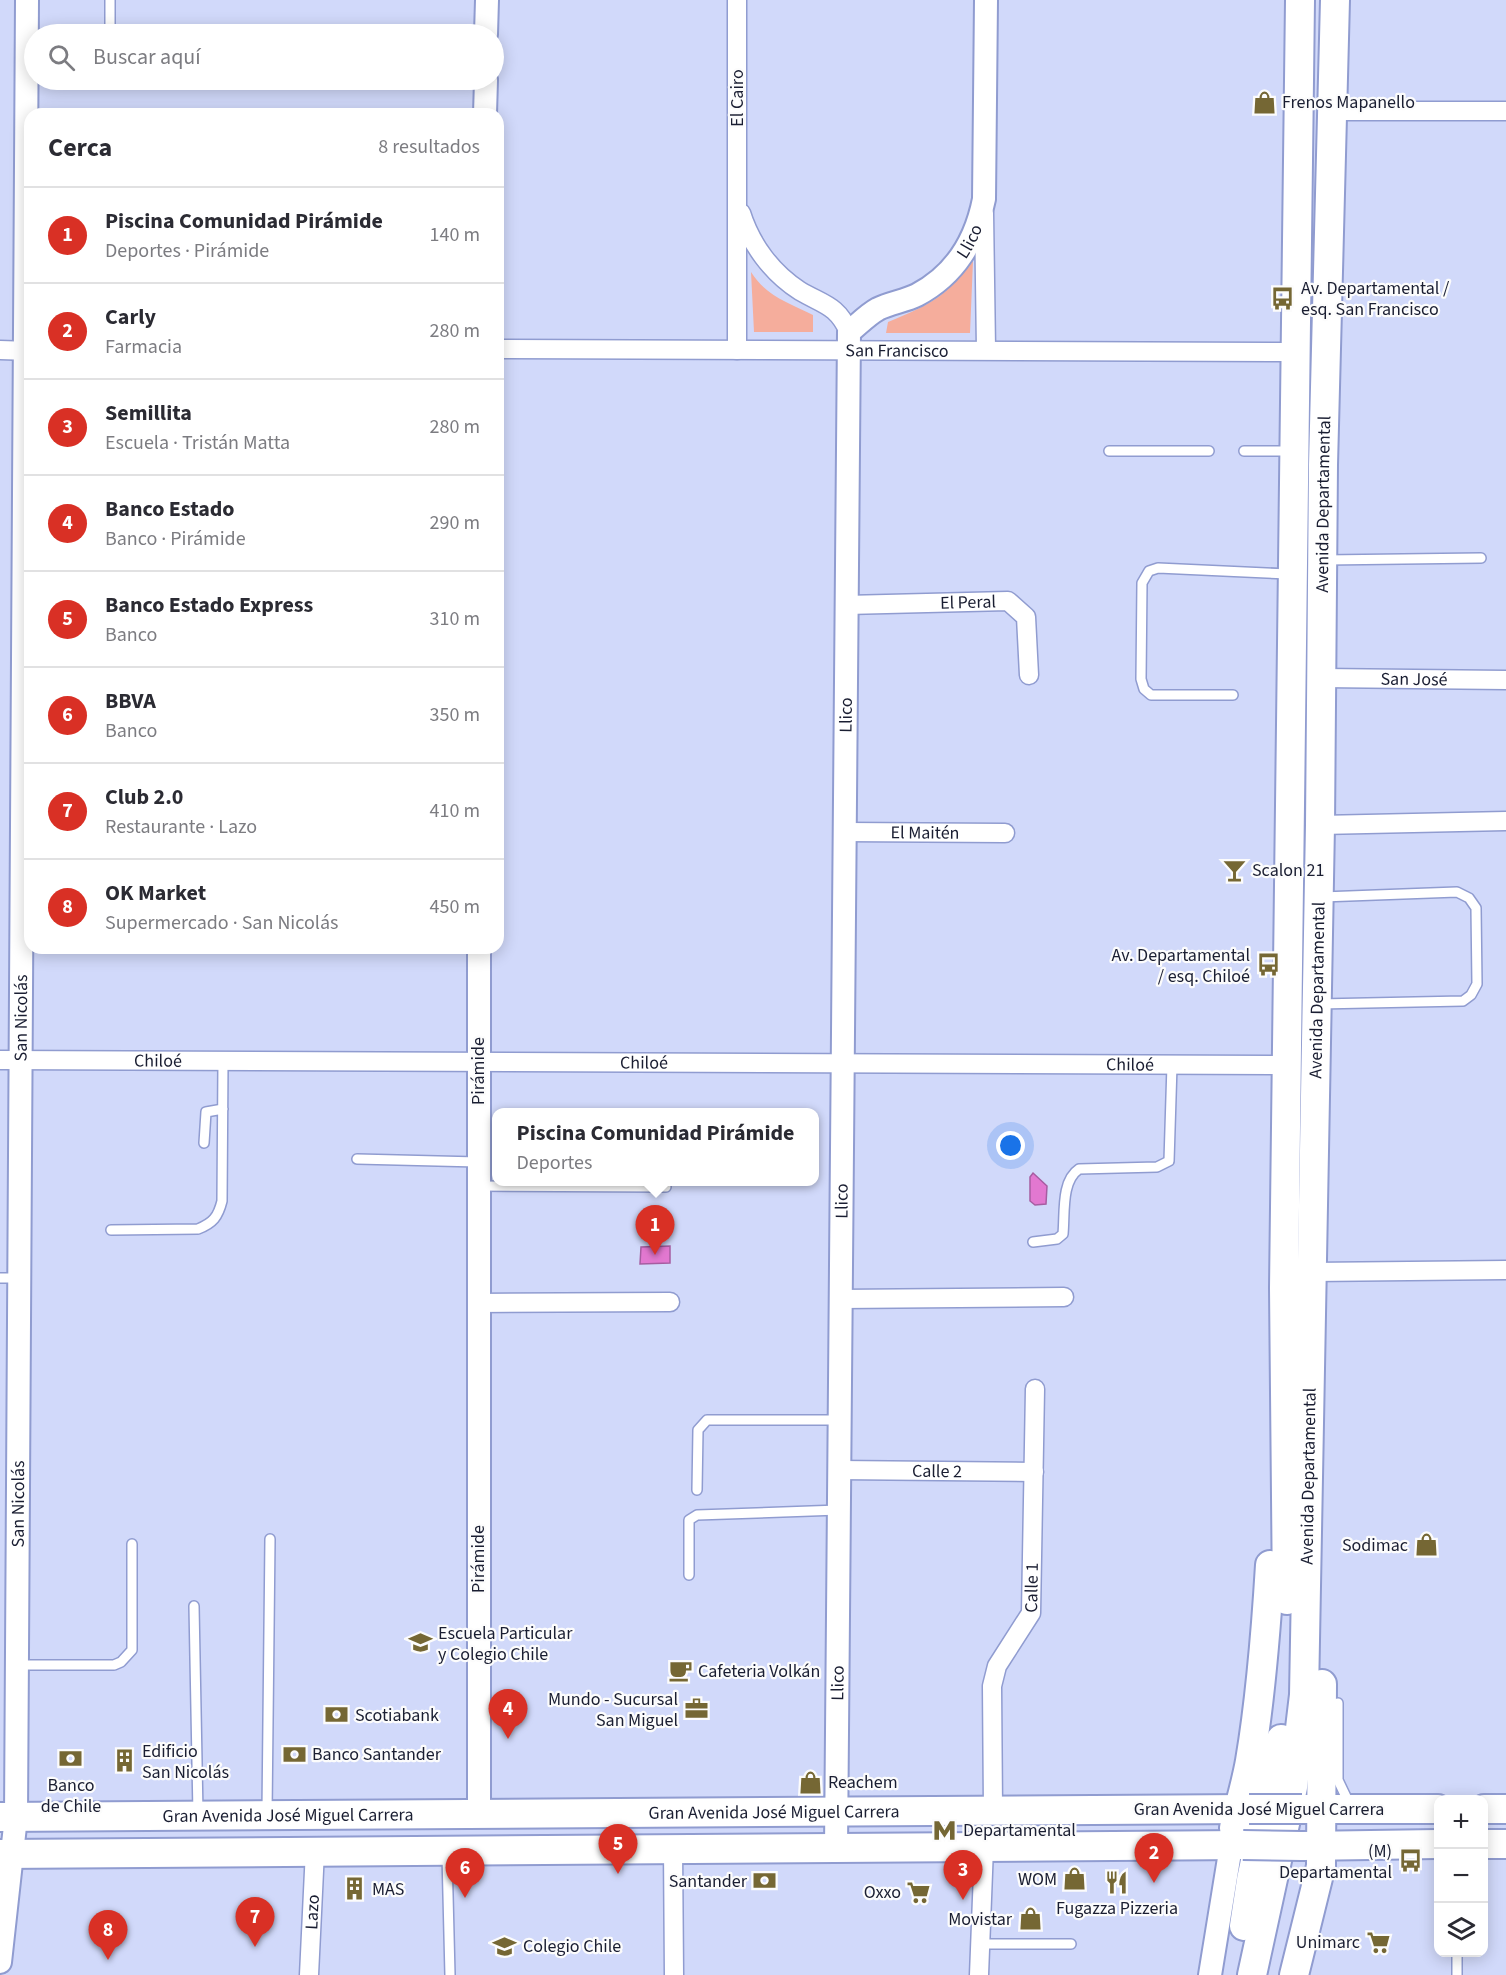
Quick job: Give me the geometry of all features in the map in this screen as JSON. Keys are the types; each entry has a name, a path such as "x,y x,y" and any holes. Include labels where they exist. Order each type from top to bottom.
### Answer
{"main road":[{"name":"Avenida Departamental","path":"1237,1975 1251,1880 1272,1787 1286,1704 1288,1651 1284,1288 1300,0"},
{"name":"Avenida Departamental","path":"1252,1975 1293,1787 1304,1695 1319,898 1330,111 1335,0"},
{"path":"1237,1845 1264,1659 1273,1516 1275,1386 1284,1288"},
{"path":"1294,1975 1320,1875 1311,1846 1311,1809 1323,1407 1319,1351 1311,1303"},
{"name":"Gran Avenida José Miguel Carrera","path":"8,1817 993,1809 1434,1809"},
{"path":"1488,1809 1506,1809"},
{"path":"479,1814 482,1834 489,1850"},
{"name":"Gran Avenida José Miguel Carrera","path":"7,1854 315,1850 1434,1844"},
{"path":"1488,1844 1506,1844"}],"street":[{"name":"San Nicolás","path":"27,0 27,24"},
{"path":"486,24 487,0"},
{"name":"El Cairo","path":"737,0 737,350"},
{"name":"Llico","path":"986,0 984,199 986,349"},
{"name":"San Nicolás","path":"27,90 27,108"},
{"path":"485,108 486,90"},
{"path":"1330,111 1506,111"},
{"name":"El Cairo","path":"737,196 749,234 762,256 790,284 830,306 842,318 848,341"},
{"name":"Llico","path":"836,1848 848,341 878,309 916,295 949,271 972,238 984,199"},
{"name":"San Francisco","path":"504,349 737,350 848,341 986,349 1296,352"},
{"path":"0,350 24,351"},
{"name":"El Peral","path":"846,605 1008,601 1026,617 1029,675"},
{"name":"San José","path":"1322,678 1506,680"},
{"path":"1320,825 1506,821"},
{"name":"El Maitén","path":"844,832 1005,833"},
{"name":"San Nicolás","path":"0,1962 17,1665 9,1278 10,1060 24,856"},
{"name":"Pirámide","path":"479,954 477,1303 479,1814"},
{"name":"Chiloé","path":"10,1060 478,1064 1287,1065"},
{"path":"1312,1272 1506,1270"},
{"path":"840,1299 1064,1297"},
{"path":"477,1303 670,1302"},
{"name":"Calle 1","path":"993,1809 992,1686 997,1666 1031,1613 1035,1389"},
{"name":"Calle 2","path":"839,1470 1034,1472"},
{"path":"1210,1975 1237,1845"},
{"path":"979,1975 984,1847"},
{"path":"673,1849 674,1975"},
{"name":"Lazo","path":"309,1975 315,1850"}],"lane":[{"path":"110,0 110,24"},
{"path":"1109,451 1209,451"},
{"path":"1244,451 1294,451"},
{"path":"1322,561 1481,558"},
{"path":"1233,695 1151,695 1144,689 1141,679 1142,583 1149,572 1158,568 1293,574"},
{"path":"1316,1004 1463,1001 1471,995 1477,984 1476,908 1469,898 1457,892 1319,898"},
{"path":"111,1230 198,1229 210,1224 219,1215 222,1201 223,1062"},
{"path":"1033,1242 1057,1239 1063,1234 1067,1185 1071,1175 1079,1169 1157,1167 1169,1161 1172,1065"},
{"path":"204,1143 206,1112 223,1109"},
{"path":"357,1159 478,1162"},
{"path":"478,1186 666,1188"},
{"path":"697,1490 698,1430 707,1420 840,1420"},
{"path":"689,1575 689,1520 697,1515 839,1510"},
{"path":"267,1815 270,1539"},
{"path":"17,1665 114,1665 127,1657 132,1650 132,1544"},
{"path":"194,1606 198,1816"},
{"path":"1338,1703 1338,1780 1343,1794 1355,1808"},
{"path":"447,1850 450,1975"},
{"path":"980,1944 1071,1944"},
{"path":"1457,1957 1457,1975"}],"shaded area":[{"path":"973,261 970,333 886,333 888,322 926,305 945,292"},
{"path":"751,272 771,293 813,315 813,332 754,332"},
{"path":"1033,1173 1047,1186 1046,1204 1035,1205 1030,1201 1030,1177"},
{"path":"670,1246 670,1263 640,1264 641,1247"}],"place":[{"name":"Frenos Mapanello","path":"1264,102"},
{"name":"Av. Departamental / esq. San Francisco","path":"1283,298"},
{"name":"Scalon 21","path":"1234,870"},
{"name":"Av. Departamental / esq. Chiloé","path":"1268,965"},
{"name":"Piscina Comunidad Pirámide","path":"655,1255"},
{"name":"Sodimac","path":"1426,1545"},
{"name":"Escuela Particular y Colegio Chile","path":"420,1643"},
{"name":"Cafeteria Volkán","path":"680,1671"},
{"name":"Mundo - Sucursal San Miguel","path":"696,1709"},
{"name":"Scotiabank","path":"337,1715"},
{"name":"Banco Estado","path":"508,1739"},
{"name":"Banco Santander","path":"294,1754"},
{"name":"Banco de Chile","path":"71,1759"},
{"name":"Edificio San Nicolás","path":"124,1761"},
{"name":"Reachem","path":"810,1782"},
{"name":"Departamental","path":"945,1830"},
{"name":"(M) Departamental","path":"1410,1861"},
{"name":"Banco Estado Express","path":"618,1874"},
{"name":"WOM","path":"1075,1879"},
{"name":"Santander","path":"765,1881"},
{"name":"Fugazza Pizzeria","path":"1117,1882"},
{"name":"Carly","path":"1154,1883"},
{"name":"MAS","path":"354,1889"},
{"name":"Oxxo","path":"919,1892"},
{"name":"BBVA","path":"465,1898"},
{"name":"Semillita","path":"963,1900"},
{"name":"Movistar","path":"1030,1919"},
{"name":"Unimarc","path":"1378,1942"},
{"name":"Colegio Chile","path":"505,1946"},
{"name":"Club 2.0","path":"255,1947"},
{"name":"OK Market","path":"108,1960"}]}
